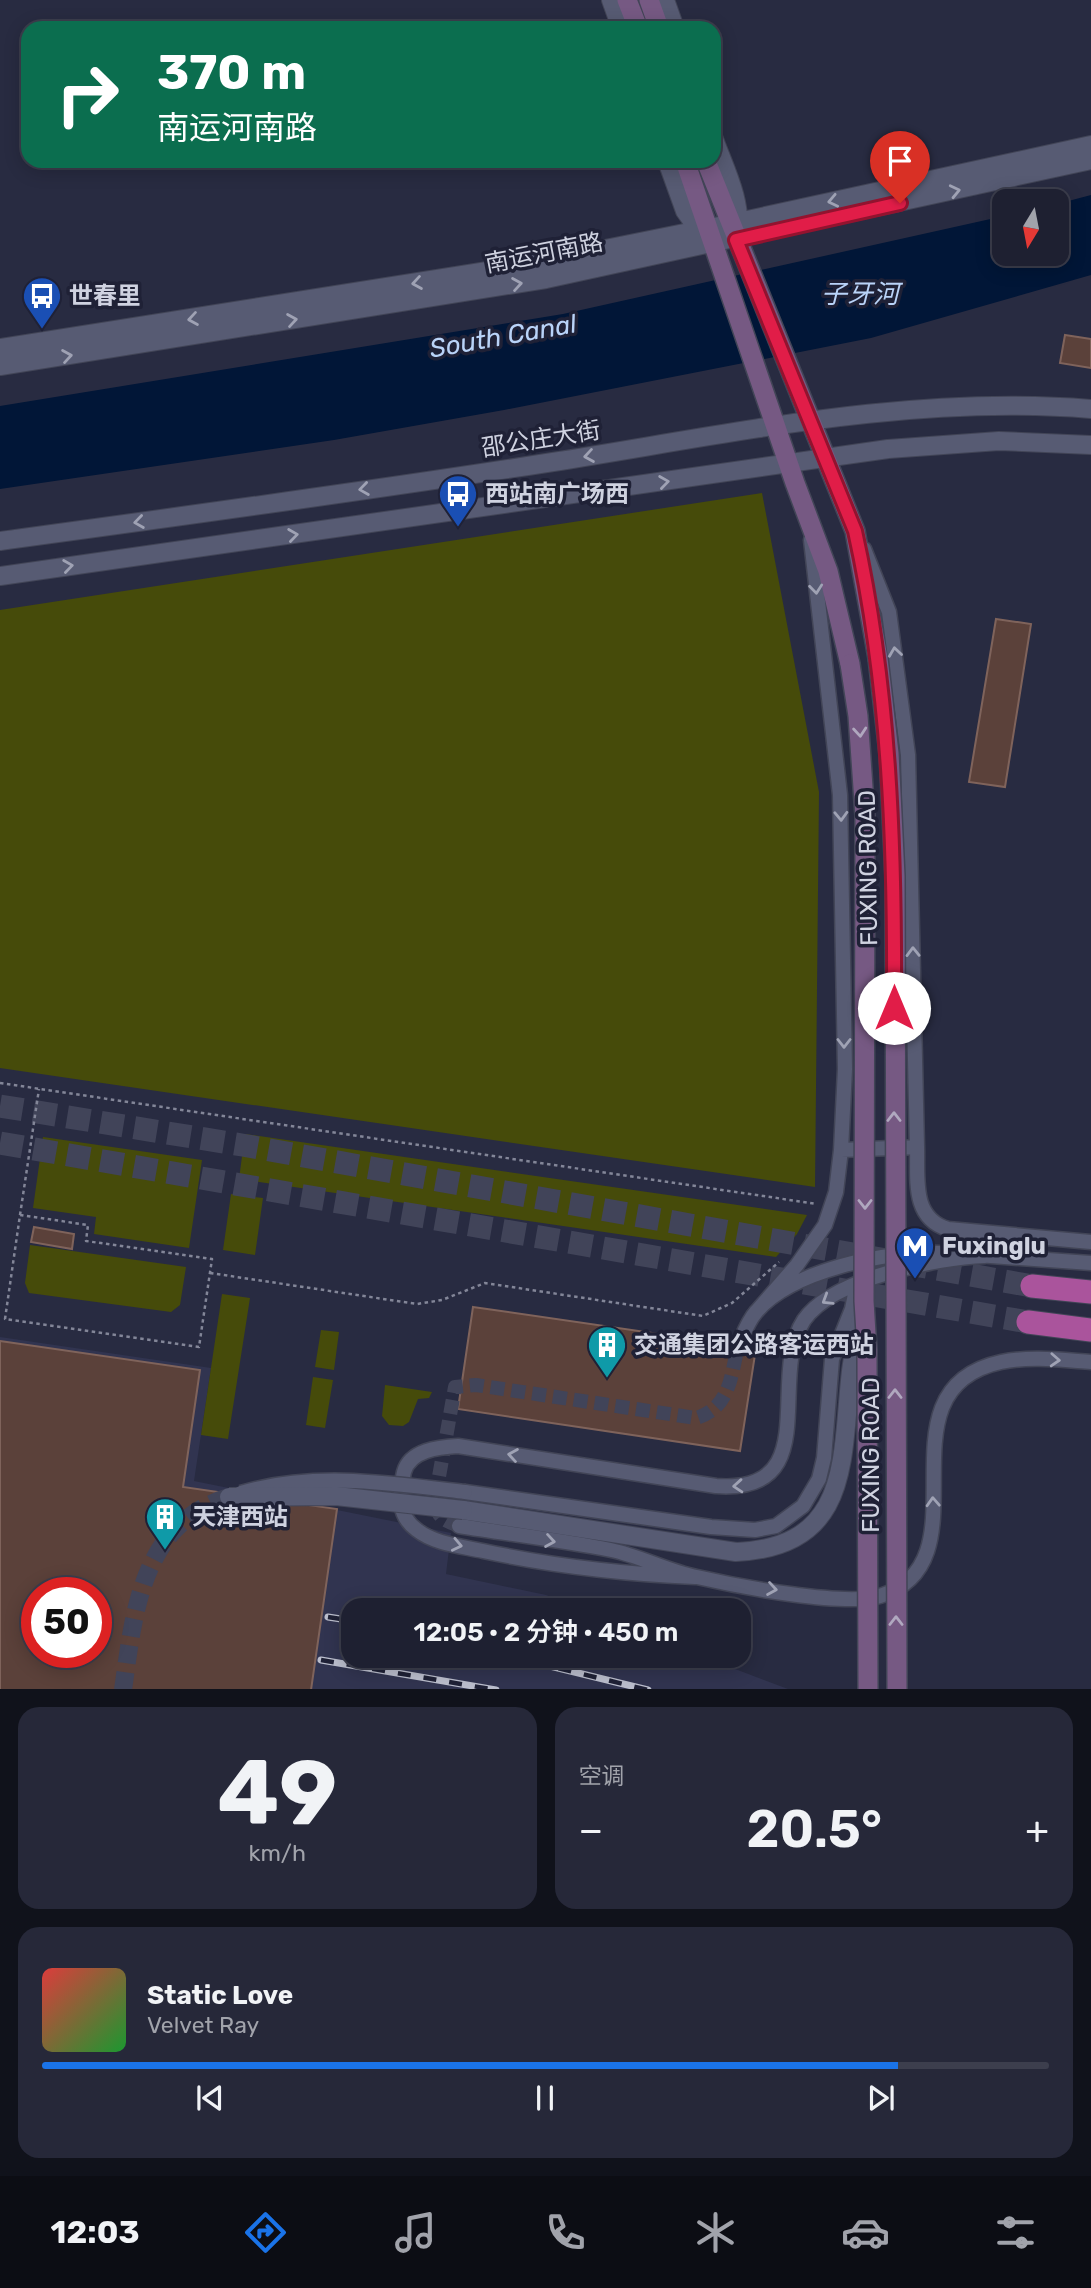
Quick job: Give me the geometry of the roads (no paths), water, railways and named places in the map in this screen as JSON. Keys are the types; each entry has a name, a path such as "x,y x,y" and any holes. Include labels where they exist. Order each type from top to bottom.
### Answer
{"highway":[{"path":"1032,1286 1091,1292"},
{"path":"1028,1322 1091,1330"}],"main road":[{"path":"627,0 635,21"},
{"path":"649,0 656,21"},
{"name":"FUXING ROAD","path":"687,168 709,241 778,426 788,464 828,571 850,664 858,716 865,816 861,1294 867,1350 867,1689"},
{"name":"FUXING ROAD","path":"709,168 855,531 878,658 889,753 895,876 897,1689"}],"street":[{"path":"611,0 618,21"},
{"path":"665,0 672,21"},
{"name":"南运河南路","path":"737,235 1091,145"},
{"name":"南运河南路","path":"0,366 546,279 709,241 1091,160"},
{"path":"669,168 678,194 709,241"},
{"path":"721,168 737,235"},
{"name":"南运河南路","path":"0,348 517,266 709,241"},
{"name":"邵公庄大街","path":"0,541 517,468 879,412 1032,404 1091,409"},
{"path":"0,576 888,449 999,440 1091,446"},
{"path":"737,1346 756,1312 797,1265 825,1225 836,1192 841,1150 845,1056 840,795 809,522"},
{"path":"855,531 889,612 908,755 917,1147 921,1208 931,1223 975,1233 1091,1242"},
{"path":"841,1150 917,1147"},
{"path":"756,1312 779,1294 818,1274 896,1253 1091,1263"},
{"path":"229,1497 287,1483 363,1482 755,1530 776,1526 792,1516 813,1493 819,1479 824,1458 832,1359 852,1309 861,1294 900,1268 929,1261 985,1256"},
{"path":"229,1497 300,1494 348,1497 463,1510 736,1552 759,1551 780,1545 811,1527 824,1514 837,1488 846,1441 851,1370 861,1294 859,1262"},
{"path":"861,1294 826,1298 803,1322 794,1350 781,1458 770,1476 755,1485 737,1488 716,1486 458,1446 428,1450 413,1459 404,1469 400,1505 405,1517 416,1530 443,1542 530,1560 607,1572 695,1577 844,1600 880,1596 904,1585 912,1577 931,1543 936,1423 944,1402 959,1384 979,1369 1000,1362 1039,1359 1091,1362"},
{"path":"459,1526 612,1551 695,1577"}],"water":[{"name":"子牙河","path":"1091,195 1091,275 871,338 504,410 334,440 0,489 0,406 563,314 992,219 992,266 1069,266 1069,201"}],"tunnel":[{"path":"0,1106 242,1145 1032,1286"},
{"path":"0,1143 1028,1322"},
{"path":"459,1526 441,1517 435,1499 455,1387 476,1385 696,1418 716,1407 722,1399 731,1379 738,1346"},
{"path":"123,1689 138,1602 147,1574 160,1549 177,1528 200,1510 229,1497"}],"railway":[{"path":"328,1617 341,1619"},
{"path":"321,1660 490,1689"},
{"path":"557,1668 644,1689"}],"place":[{"name":"世春里","path":"42,330"},
{"name":"西站南广场西","path":"458,528"},
{"name":"Fuxinglu","path":"915,1280"},
{"name":"交通集团公路客运西站","path":"607,1379"},
{"name":"天津西站","path":"165,1551"}],"water label":[{"name":"South Canal","path":"503,336"}]}
